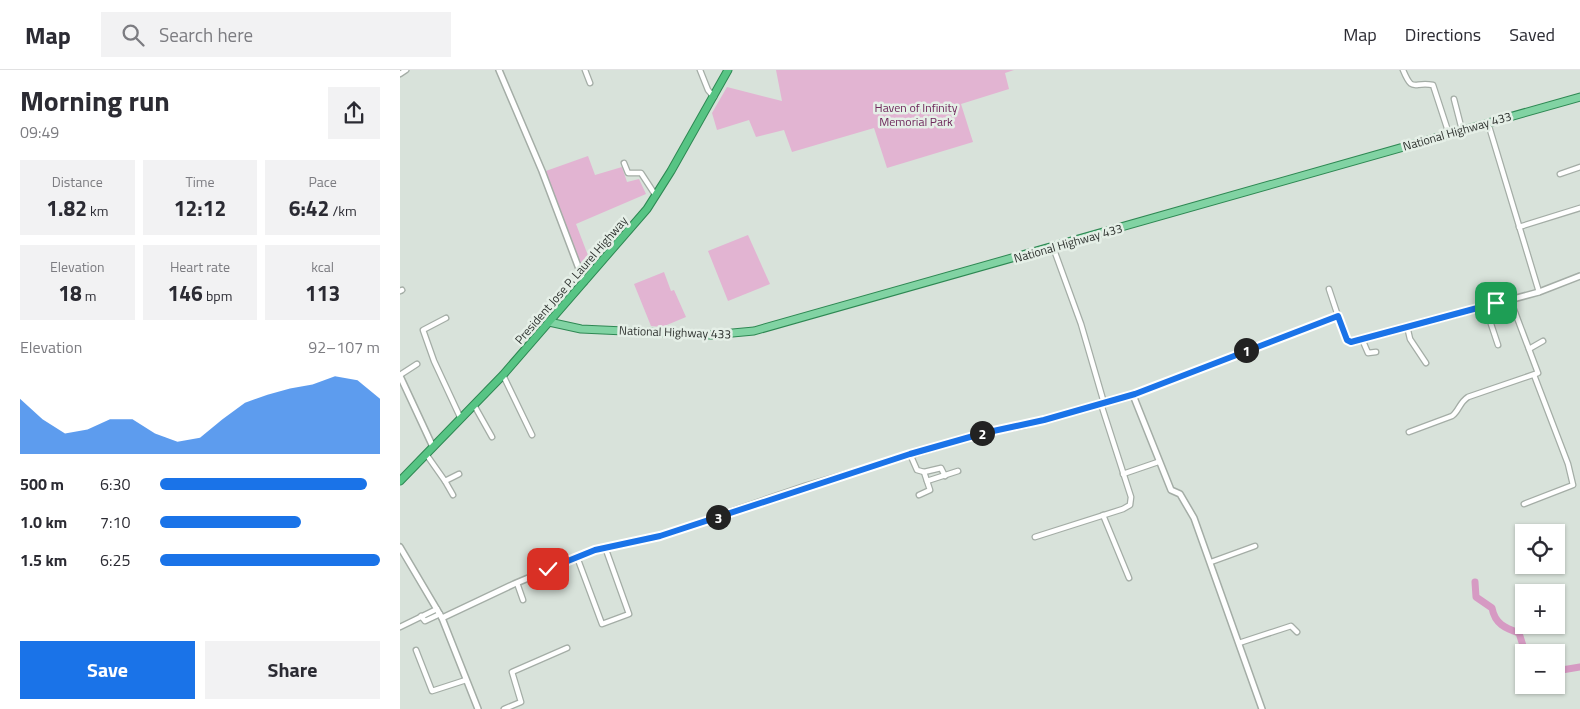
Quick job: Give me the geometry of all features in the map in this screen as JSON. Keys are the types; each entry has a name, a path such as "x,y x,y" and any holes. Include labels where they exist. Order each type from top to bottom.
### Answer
{"highway":[{"name":"President Jose P. Laurel Highway","path":"400,481 503,374 656,196 728,70"}],"main road":[{"name":"National Highway 433","path":"549,322 581,329 711,335 754,332 1462,130 1579,99"}],"street":[{"path":"400,74 406,70"},
{"path":"498,70 542,171 584,282"},
{"path":"585,70 590,84"},
{"path":"700,70 708,90 714,97"},
{"path":"1403,70 1409,84 1412,86 1433,85 1449,134"},
{"path":"1454,99 1462,130"},
{"path":"1488,123 1539,292"},
{"path":"624,163 628,173 641,174 656,196"},
{"path":"1560,174 1580,167"},
{"path":"1518,227 1580,208"},
{"path":"1035,537 1123,510 1130,505 1130,497 1080,324 1053,247"},
{"path":"1329,289 1347,340 1351,342 1539,292 1580,276"},
{"path":"1409,432 1452,416 1456,413 1459,404 1468,397 1538,372 1510,299"},
{"path":"1485,306 1498,345"},
{"path":"421,616 425,621 429,621 577,557 605,547 660,536 910,454 984,433 1026,425 1133,394 1338,316"},
{"path":"446,318 423,330 434,361 460,418"},
{"path":"1407,326 1411,342 1426,363"},
{"path":"1362,339 1369,354 1376,352"},
{"path":"1529,349 1543,341"},
{"path":"417,364 400,376 433,447"},
{"path":"503,374 532,435"},
{"path":"1524,504 1573,485 1566,456 1534,375"},
{"path":"1133,394 1158,462 1171,490 1180,494 1187,504 1211,562 1262,709"},
{"path":"474,405 492,437"},
{"path":"426,454 453,495"},
{"path":"910,454 914,467 924,472 942,468 945,476"},
{"path":"1123,474 1158,462"},
{"path":"928,481 958,471"},
{"path":"919,495 930,490 924,472"},
{"path":"445,481 459,474"},
{"path":"1103,515 1129,578"},
{"path":"1211,562 1255,546"},
{"path":"400,547 441,616 478,709"},
{"path":"577,557 602,624 629,614 605,547"},
{"path":"517,583 524,600"},
{"path":"400,627 437,609"},
{"path":"1239,643 1291,626 1297,632"},
{"path":"504,709 521,702 512,672 567,648"},
{"path":"416,650 432,691 466,680"}],"green space":[{"name":"Haven of Infinity Memorial Park","path":"776,70 1014,70 1005,73 1009,89 961,104 973,142 887,168 874,128 792,152 784,130 756,137 749,120 717,130 712,113 727,87 782,101"},
{"path":"588,156 595,175 622,167 627,182 639,179 646,194 576,224 592,266 583,276 543,172"},
{"path":"748,235 770,284 728,301 708,251"},
{"path":"664,272 671,291 674,290 686,317 662,327 651,326 634,284"}],"waterway":[{"path":"1475,582 1476,597 1492,608 1501,625 1519,633 1522,644"},
{"path":"1565,670 1580,667"}],"route":[{"path":"548,569 595,550 660,536 806,486 910,454 984,433 1026,425 1135,394 1338,316 1347,340 1351,342 1496,303"}]}
